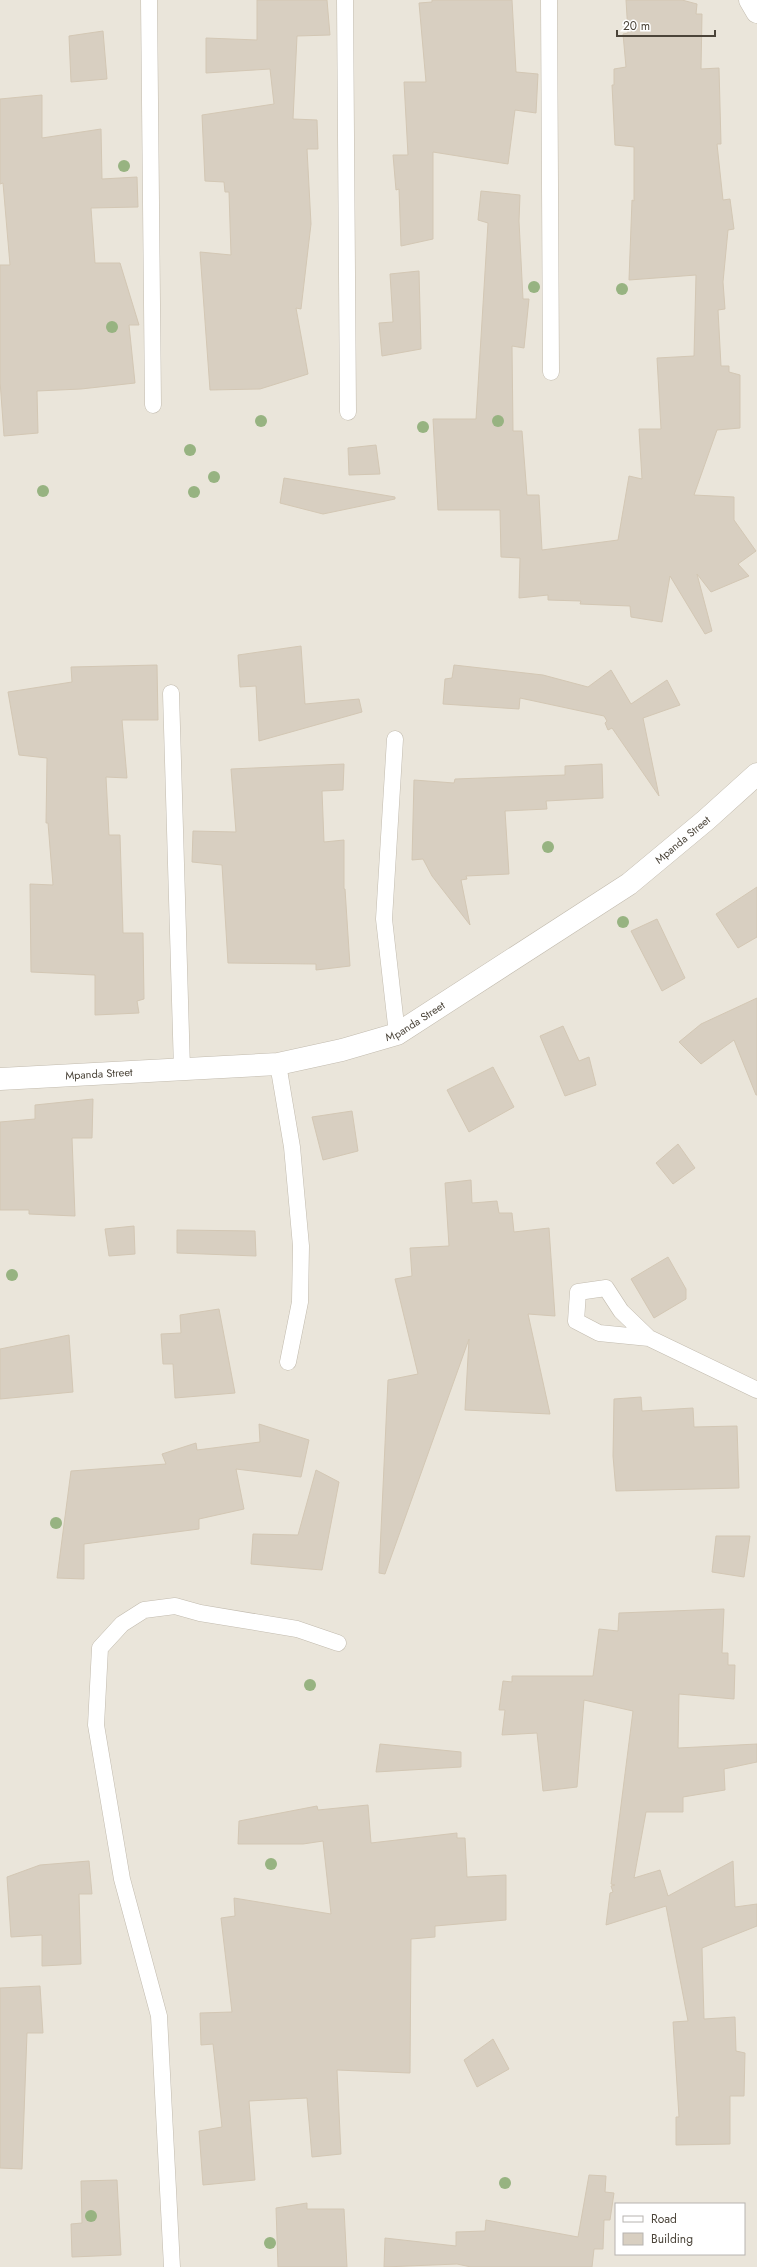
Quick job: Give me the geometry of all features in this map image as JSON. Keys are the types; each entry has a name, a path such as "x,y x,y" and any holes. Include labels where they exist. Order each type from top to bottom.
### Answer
{"street":[{"path":"750,0 757,12"},
{"name":"Mpanda Street","path":"0,1079 278,1064 342,1050 397,1034 629,884 706,820 757,774"}],"lane":[{"path":"149,0 153,405"},
{"path":"345,0 348,412"},
{"path":"549,0 551,372"},
{"path":"172,693 182,1069"},
{"path":"395,739 384,919 397,1034"},
{"path":"278,1064 292,1147 301,1246 300,1302 288,1362"},
{"path":"649,1338 757,1390"},
{"path":"172,2267 173,2256 159,2016 122,1879 96,1725 100,1648 122,1624 144,1610 175,1606 200,1613 297,1630 338,1644"}],"shaded area":[{"path":"0,0 757,0 757,2267 0,2267"}],"building":[{"path":"257,0 327,0 330,35 297,36 293,119 317,120 318,149 307,149 311,224 301,309 296,308 308,374 260,389 210,390 200,252 231,255 229,192 225,192 224,182 205,181 202,115 274,104 270,69 206,73 206,38 257,40"},
{"path":"432,0 512,0 516,72 538,74 536,113 515,110 508,164 433,152 433,239 401,246 399,189 396,190 393,155 408,155 404,82 426,82 419,3 432,2"},
{"path":"626,0 682,0 697,4 696,14 702,14 701,69 719,68 721,144 717,144 723,200 730,199 734,229 728,230 723,282 725,309 718,310 721,366 729,366 729,372 740,375 740,428 717,430 694,495 734,497 734,520 756,551 738,564 749,576 711,592 697,574 712,631 705,634 670,576 662,622 631,617 630,606 580,604 581,601 548,600 548,595 519,598 520,558 501,557 500,510 438,510 433,419 476,419 488,223 478,220 481,191 520,195 519,221 523,299 529,299 524,348 512,346 513,431 522,431 527,495 539,495 542,550 618,540 629,476 642,479 639,429 661,429 657,358 694,356 696,275 629,280 632,200 634,201 634,147 615,145 612,85 614,85 614,69 626,67 623,34 628,33"},
{"path":"103,31 107,79 71,82 69,36"},
{"path":"42,95 42,138 101,129 102,179 137,177 138,207 91,208 95,263 120,263 139,325 129,325 135,383 81,389 37,391 38,433 4,436 0,381 0,265 10,265 3,183 0,184 0,99"},
{"path":"419,271 421,349 382,356 379,323 393,322 390,274"},
{"path":"376,445 380,474 349,475 348,448"},
{"path":"284,478 395,497 395,499 323,514 280,503"},
{"path":"301,646 305,704 359,699 362,712 259,741 256,686 240,687 238,655"},
{"path":"157,665 158,720 122,720 127,778 106,777 109,835 120,835 123,933 143,933 144,999 137,1001 139,1013 95,1015 95,975 31,972 30,884 53,885 48,823 46,823 47,758 19,755 8,692 72,682 71,667"},
{"path":"454,665 543,675 588,687 611,670 631,704 667,680 680,705 643,718 659,796 612,728 608,730 605,723 607,721 604,716 520,698 519,709 443,704 445,679 452,678"},
{"path":"344,764 343,790 322,791 324,842 344,840 344,889 350,966 316,970 316,964 228,963 222,865 192,862 193,831 236,832 231,769"},
{"path":"602,764 603,798 546,801 547,809 505,811 509,874 466,876 467,879 461,880 470,925 432,876 423,859 412,860 414,780 454,783 455,779 565,775 565,766"},
{"path":"757,887 757,937 738,948 716,914"},
{"path":"657,919 685,978 662,991 631,931"},
{"path":"757,998 756,1095 734,1040 701,1064 679,1042 701,1024"},
{"path":"563,1026 579,1061 589,1057 596,1085 565,1096 540,1036"},
{"path":"493,1067 514,1107 469,1132 447,1090"},
{"path":"93,1099 92,1138 72,1138 75,1216 29,1214 29,1210 0,1210 0,1122 35,1119 35,1105"},
{"path":"352,1111 358,1151 323,1160 312,1117"},
{"path":"678,1144 695,1168 673,1184 656,1163"},
{"path":"471,1180 472,1203 497,1201 499,1213 512,1213 514,1232 549,1228 555,1316 528,1314 550,1414 465,1410 469,1339 385,1574 379,1573 388,1380 418,1374 395,1279 412,1276 410,1248 449,1246 445,1183"},
{"path":"134,1226 135,1254 109,1256 105,1229"},
{"path":"177,1230 255,1231 256,1256 177,1253"},
{"path":"668,1257 686,1289 686,1299 654,1318 631,1279"},
{"path":"219,1309 235,1393 175,1398 173,1364 163,1364 161,1334 181,1333 180,1315"},
{"path":"69,1335 73,1392 0,1399 0,1349"},
{"path":"641,1397 642,1411 693,1408 694,1427 737,1426 739,1488 616,1491 613,1456 614,1399"},
{"path":"259,1424 309,1440 301,1477 236,1469 244,1509 199,1519 199,1529 84,1544 84,1579 57,1578 71,1471 166,1464 162,1454 196,1443 197,1450 260,1442"},
{"path":"316,1470 339,1482 322,1570 251,1564 253,1534 298,1535"},
{"path":"716,1536 750,1536 744,1577 712,1572"},
{"path":"724,1609 722,1653 728,1653 728,1665 735,1665 734,1699 679,1694 678,1748 757,1744 757,1762 724,1769 725,1790 683,1797 683,1812 646,1812 634,1878 660,1870 668,1896 733,1861 735,1907 757,1904 757,1926 702,1948 704,2019 735,2017 736,2051 745,2053 744,2096 730,2096 730,2144 676,2145 676,2117 679,2117 673,2022 688,2021 666,1906 606,1925 610,1893 613,1892 611,1886 615,1885 611,1884 633,1711 584,1700 577,1787 543,1791 537,1733 502,1735 505,1710 499,1710 503,1681 512,1682 512,1676 593,1676 599,1629 618,1631 619,1613"},
{"path":"380,1744 461,1752 461,1767 376,1772"},
{"path":"368,1805 371,1843 457,1833 457,1838 465,1838 467,1877 506,1875 506,1920 435,1926 435,1937 411,1939 410,2073 337,2070 341,2154 312,2157 307,2098 249,2101 255,2180 203,2185 199,2131 222,2127 213,2044 201,2045 200,2013 232,2012 221,1918 235,1916 234,1898 331,1914 323,1841 303,1844 238,1844 239,1821 317,1806 318,1810"},
{"path":"89,1861 92,1894 79,1894 81,1964 42,1966 42,1935 11,1937 7,1877 40,1865"},
{"path":"40,1986 43,2033 27,2033 22,2169 0,2168 0,1988"},
{"path":"493,2039 509,2069 477,2087 464,2060"},
{"path":"589,2175 606,2176 605,2192 614,2193 610,2220 604,2220 603,2249 594,2249 592,2267 471,2267 457,2264 384,2267 385,2238 456,2246 456,2232 485,2231 486,2220 578,2237"},
{"path":"117,2180 121,2255 72,2257 71,2224 82,2223 81,2181"},
{"path":"307,2203 307,2209 344,2209 347,2267 278,2267 276,2208"}]}
